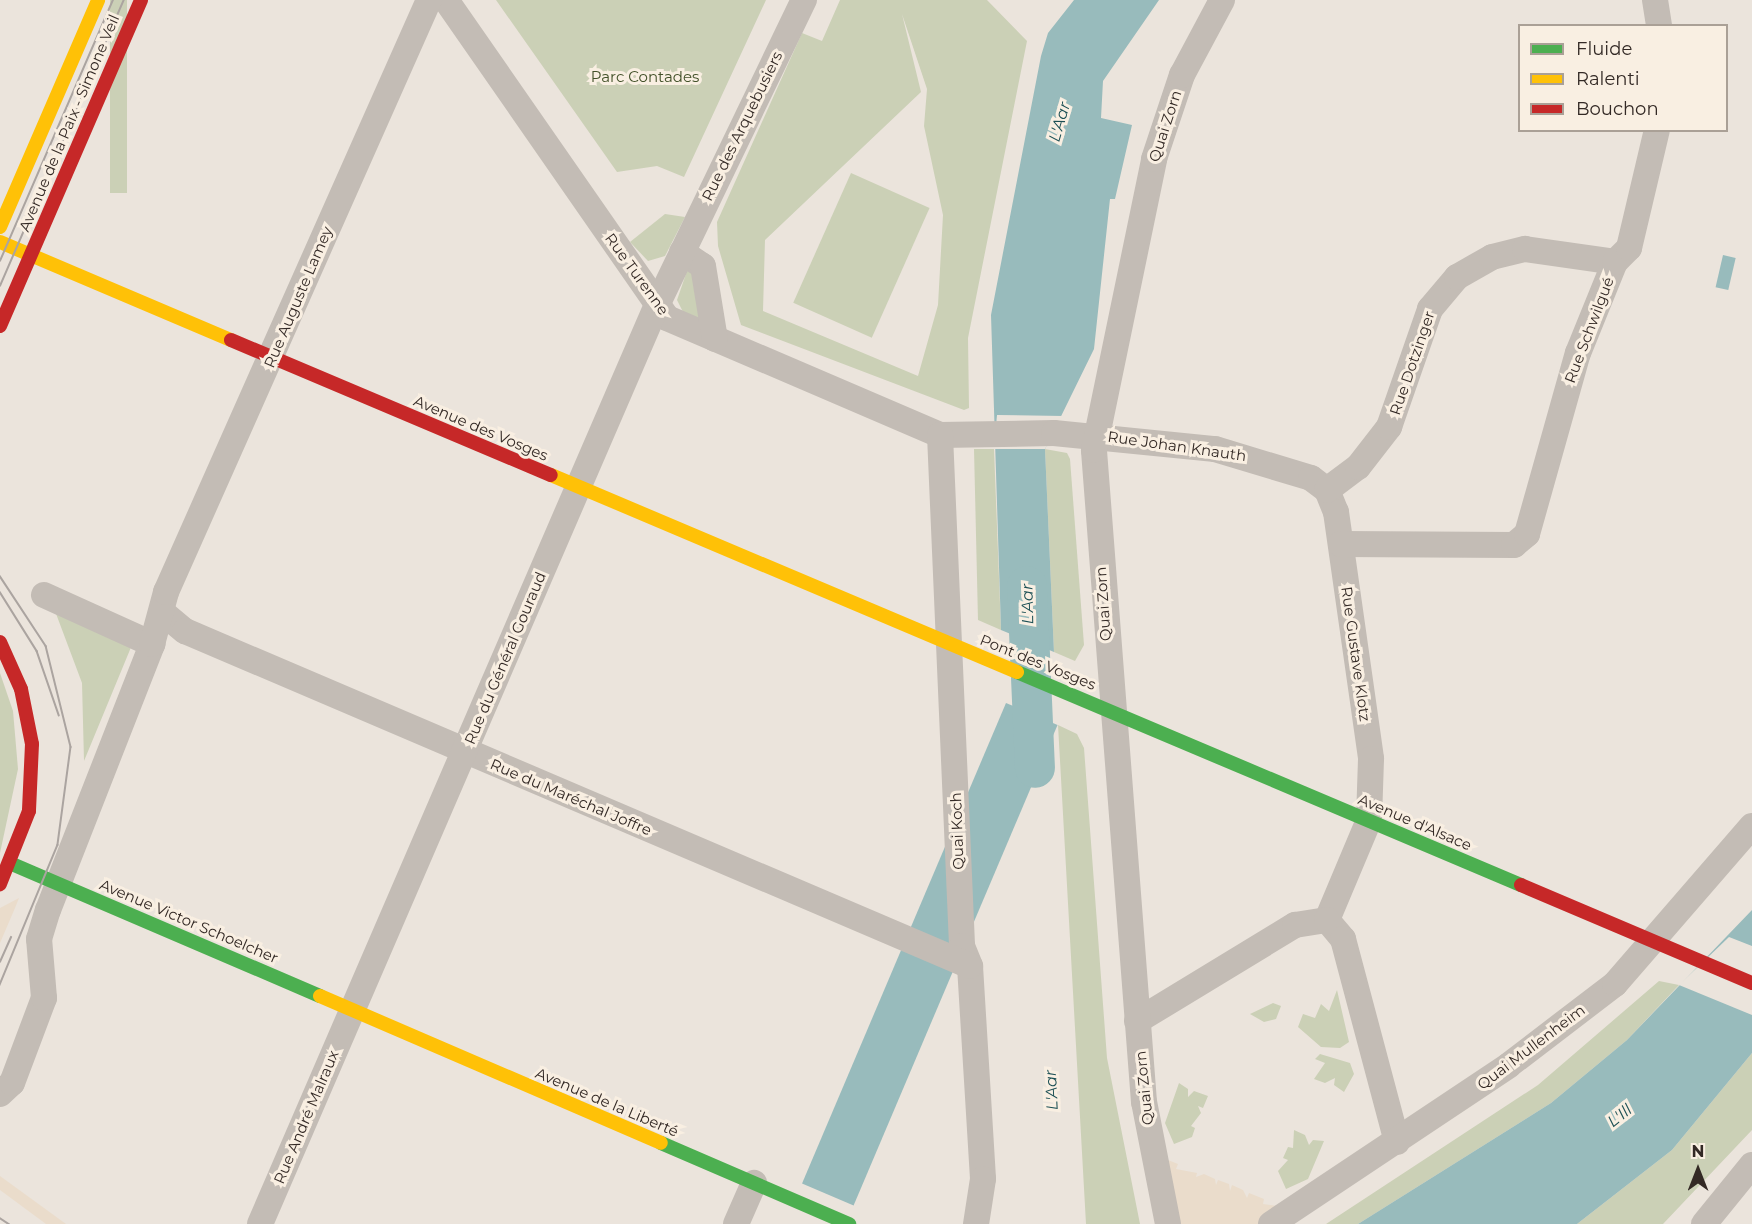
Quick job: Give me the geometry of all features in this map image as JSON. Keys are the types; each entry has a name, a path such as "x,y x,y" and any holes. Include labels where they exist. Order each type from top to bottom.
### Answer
{"main road":[{"name":"Avenue de la Paix - Simone Veil","path":"0,227 98,0"},
{"name":"Avenue de la Paix - Simone Veil","path":"0,326 141,0"},
{"name":"Avenue des Vosges","path":"0,242 950,644"},
{"path":"0,642 21,689 32,744 28,811 12,864 0,884"},
{"name":"Pont des Vosges","path":"950,644 1113,711"},
{"name":"Avenue d'Alsace","path":"1113,711 1752,983"},
{"name":"Avenue Victor Schoelcher","path":"12,864 353,1010"},
{"name":"Avenue de la Liberté","path":"353,1010 849,1224"}],"street":[{"name":"Rue Auguste Lamey","path":"0,1094 12,1083 45,998 39,939 48,910 152,644 164,602 429,0"},
{"name":"Rue Turenne","path":"446,0 667,318 940,435 995,432"},
{"name":"Rue des Arquebusiers","path":"657,305 804,0"},
{"name":"Quai Zorn","path":"1168,1224 1144,1102 1094,464 1097,435 1154,159 1182,75 1222,0"},
{"path":"1655,0 1659,24"},
{"name":"Rue Schwilgué","path":"1341,544 1514,544 1527,534 1569,381 1615,262 1629,248 1657,132"},
{"name":"Rue Dotzinger","path":"1327,490 1358,467 1389,427 1430,309 1457,277 1492,257 1525,249 1615,262"},
{"path":"682,252 703,266 715,339"},
{"name":"Rue du Général Gouraud","path":"353,1010 657,305"},
{"name":"Rue Johan Knauth","path":"995,432 1097,435 1247,454 1311,478 1327,490"},
{"name":"Quai Koch","path":"940,435 962,946 970,966 983,1179 976,1224"},
{"name":"Rue Gustave Klotz","path":"1327,490 1341,544 1371,759 1369,820"},
{"path":"44,595 152,644"},
{"name":"Rue du Maréchal Joffre","path":"164,602 185,631 970,966"},
{"path":"1327,920 1369,820"},
{"name":"Quai Mullenheim","path":"1271,1224 1397,1142 1615,984 1631,960 1655,941 1752,826"},
{"path":"1137,1021 1295,925 1327,920"},
{"path":"1327,920 1343,939 1397,1142"},
{"name":"Rue André Malraux","path":"260,1224 353,1010"},
{"path":"1704,1224 1752,1165"},
{"path":"736,1224 754,1183"}],"green space":[{"path":"110,0 127,0 127,193 110,193"},
{"name":"Parc Contades","path":"496,0 766,0 684,177 657,166 617,172"},
{"path":"840,0 987,0 1027,41 968,338 969,408 964,410 741,325 718,246 717,222 802,33 822,41","holes":["902,14 927,89 924,126 943,215 938,305 918,376 763,311 765,240 921,92"]},
{"path":"851,173 930,208 872,338 793,303"},
{"path":"665,214 685,217 665,256 648,261 630,242"},
{"path":"687,271 695,273 702,321 683,312 677,300"},
{"path":"974,449 994,449 1001,630 978,620"},
{"path":"1045,449 1067,453 1070,459 1084,645 1075,661 1054,652"},
{"path":"52,603 134,640 84,761 82,683"},
{"path":"0,673 13,711 18,769 0,853"},
{"path":"1058,725 1077,734 1084,748 1107,1058 1140,1224 1086,1224"},
{"path":"1659,981 1679,985 1627,1040 1551,1103 1358,1224 1326,1224 1538,1085"},
{"path":"1337,990 1349,1042 1340,1048 1321,1047 1298,1027 1303,1014 1315,1018 1321,1004 1329,1011"},
{"path":"1273,1003 1281,1006 1276,1019 1264,1022 1250,1014"},
{"path":"1752,1053 1752,1130 1663,1224 1577,1224 1672,1150"},
{"path":"1320,1054 1350,1063 1354,1074 1344,1092 1334,1085 1335,1078 1325,1083 1314,1079 1325,1063 1315,1059"},
{"path":"1179,1083 1188,1089 1188,1097 1194,1091 1208,1096 1203,1108 1198,1106 1201,1113 1191,1126 1195,1128 1192,1137 1174,1144 1165,1123"},
{"path":"1294,1130 1305,1135 1309,1145 1313,1140 1324,1141 1308,1179 1286,1189 1278,1171 1288,1160 1283,1158 1288,1147 1293,1148"}],"shaded area":[{"path":"19,898 15,908 0,943 0,908"},
{"path":"1158,1156 1178,1164 1176,1169 1197,1173 1196,1177 1204,1174 1215,1179 1216,1185 1218,1180 1229,1184 1230,1191 1232,1185 1243,1190 1247,1198 1249,1193 1264,1199 1263,1204 1286,1207 1260,1224 1177,1224"},
{"path":"0,1176 66,1224 46,1224 0,1190"}],"water":[{"path":"1074,0 1159,0 1103,81 1101,118 1132,125 1115,199 1110,199 1094,349 1045,449 1054,652 1001,630 991,315 1041,56 1048,33"},
{"path":"1723,255 1736,258 1728,290 1716,287"},
{"path":"1006,703 1058,725 854,1205 802,1184"},
{"name":"L'Ill","path":"1752,910 1752,1053 1672,1150 1577,1224 1358,1224 1551,1103 1627,1040"}],"pier":[{"path":"997,415 1064,416 1045,449 994,449"},
{"path":"1729,937 1752,946 1752,1015 1679,985"}],"waterway":[{"name":"L'Aar","path":"1027,586 1035,768"}],"tram line":[{"path":"0,261 113,0"},
{"path":"0,286 124,0"},
{"path":"0,576 46,646 71,747 58,845 0,985"},
{"path":"0,592 37,651 59,715"},
{"path":"0,962 11,937"},
{"path":"0,1218 9,1224"}],"traffic: fast":[{"path":"1017,672 1521,885"},
{"path":"12,864 320,996"},
{"path":"661,1143 849,1224"}],"traffic: slow":[{"path":"0,227 98,0"},
{"path":"0,242 231,340"},
{"path":"551,475 1017,672"},
{"path":"320,996 661,1143"}],"traffic: jam":[{"path":"0,326 141,0"},
{"path":"231,340 551,475"},
{"path":"0,642 21,689 32,744 29,811 0,884"},
{"path":"1521,885 1752,983"}]}
